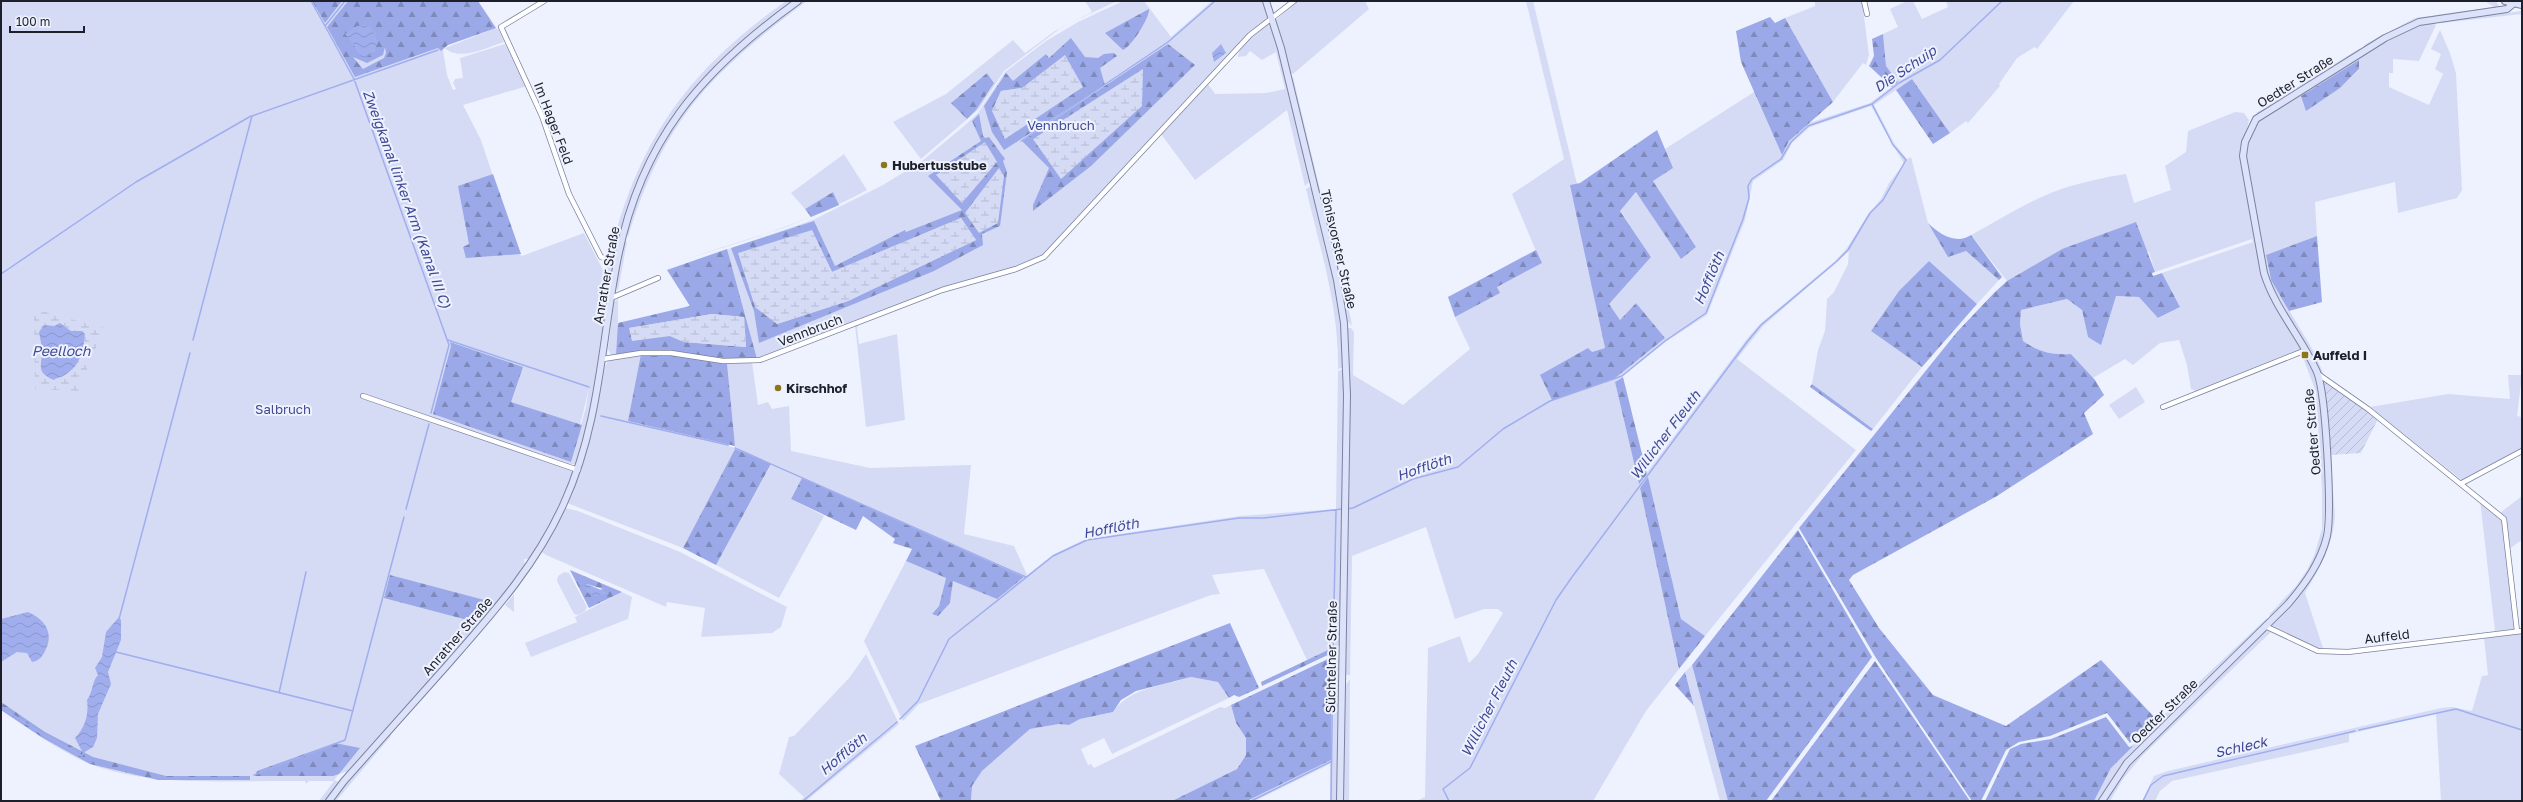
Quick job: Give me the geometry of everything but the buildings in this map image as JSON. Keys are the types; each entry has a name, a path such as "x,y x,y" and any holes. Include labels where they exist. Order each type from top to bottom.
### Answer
{"main road":[{"name":"Anrather Straße","path":"329,801 344,781 500,605 538,553 564,505 578,470 589,436 604,359 617,262 625,224 641,179 660,142 686,102 711,73 740,45 798,1"},
{"name":"Tönisvorster Straße","path":"1266,1 1273,18 1342,304 1347,350 1344,510"},
{"path":"2504,1 2522,5"},
{"name":"Oedter Straße","path":"2102,801 2127,763 2288,604 2306,582 2321,554 2327,536 2329,516 2325,431 2318,374 2306,350 2268,286 2246,185 2242,156 2245,142 2256,119 2385,38 2419,22 2507,9 2513,4"},
{"name":"Süchtelner Straße","path":"1340,801 1344,510"}],"street":[{"name":"Im Hager Feld","path":"544,1 501,27 542,116 569,194 601,257 617,262"},
{"name":"Vennbruch","path":"604,359 641,353 671,353 723,362 760,360 942,290 1016,270 1044,257 1250,35 1294,1"},
{"path":"1864,1 1867,14"},
{"path":"611,298 658,278"},
{"path":"2163,407 2306,350"},
{"name":"Auffeld","path":"2265,626 2318,651 2348,652 2520,631 2504,519 2462,483 2368,409 2318,374"},
{"path":"363,396 578,470"},
{"path":"2462,483 2522,451"}],"green space":[{"name":"Salbruch","path":"1,1 474,1 442,44 447,75 453,90 456,89 453,83 455,79 463,78 460,58 505,44 527,86 463,105 481,140 519,254 522,256 584,233 605,274 602,293 608,262 613,269 603,343 584,440 577,464 568,464 573,473 554,517 531,559 524,559 525,567 505,594 349,771 339,774 334,780 339,782 338,785 326,801 319,801 334,781 309,781 306,784 305,781 224,782 168,780 115,772 78,759 44,739 1,710","holes":["589,388 586,407 571,462 569,461 578,434"]},
{"path":"312,1 342,1 325,23"},
{"path":"348,1 478,1 496,28 448,45 441,51 438,48 355,77 327,27","holes":["366,25 375,34 375,50 370,54 361,56 349,37 355,28","385,47 386,53 384,58 363,69 353,57 367,63 383,55"]},
{"path":"786,1 794,1 760,27 730,53 702,81 679,110 658,142 641,176 626,214 615,255 609,258 621,216 635,178 652,143 671,112 694,82 721,54 751,27"},
{"path":"803,1 807,1 743,52 717,76 695,102 675,129 658,160 642,196 628,237 626,232 642,183 657,153 673,127 709,81 730,60 752,40"},
{"path":"1085,1 1117,1 1072,22 1092,12"},
{"path":"1123,1 1144,1 1171,37 1212,1 1264,1 1268,17 1044,255 1016,268 936,290 762,358 722,359 729,446 735,448 727,363 752,362 758,405 768,402 772,409 789,406 791,451 870,468 971,465 964,534 1014,546 1027,575 1054,554 1086,539 1240,516 1336,509 1338,371 1344,369 1342,508 1347,507 1347,328 1351,328 1354,332 1353,375 1403,405 1470,349 1455,317 1499,293 1497,287 1541,263 1512,194 1564,159 1526,1 1533,1 1577,184 1571,185 1605,348 1592,352 1552,400 1614,379 1664,338 1636,303 1620,320 1608,304 1651,257 1620,210 1637,192 1681,258 1696,247 1653,181 1672,168 1665,149 1754,92 1782,155 1789,141 1809,123 1870,103 1898,82 1886,66 1883,34 1898,27 1890,9 1907,1 1913,1 1922,19 1948,7 1946,1 2074,1 2037,49 2035,47 2017,58 1999,84 2000,86 1968,123 1966,121 1950,133 1912,79 1874,105 1894,143 1907,159 1911,157 1928,223 1948,256 1966,251 1999,280 1977,304 1929,261 1871,331 1922,367 1873,429 1812,384 1818,350 1825,331 1827,299 1834,292 1848,264 1849,251 1763,326 1737,359 1856,450 1705,636 1681,619 1648,478 1640,488 1679,669 1646,711 1593,801 1416,801 1425,797 1428,648 1460,636 1469,663 1478,654 1503,613 1498,609 1484,609 1455,619 1426,527 1352,556 1350,675 1347,675 1345,672 1342,511 1339,644 1338,648 1332,653 1332,648 1307,660 1264,569 1212,575 1220,594 1211,595 919,704 903,721 864,641 906,561 946,578 939,606 932,614 950,603 953,580 997,599 1024,577 802,478 791,499 824,516 779,598 716,565 771,465 735,449 683,548 567,503 592,433 605,366 608,361 616,359 616,355 611,355 608,349 614,302 618,299 618,325 691,306 667,270 813,220 883,185 922,161 964,126 978,113 1005,72 1046,41 1078,22","holes":["1871,106 1904,164 1889,183 1881,199 1867,216 1847,248 1835,261 1760,324 1746,340 1639,483 1615,382 1667,341 1707,315 1745,220 1753,181 1783,160 1792,143 1810,127"]},
{"path":"1296,1 1365,1 1369,9 1293,74 1290,73 1276,20"},
{"path":"1815,1 1862,1 1869,55 1866,65 1863,63 1833,102 1785,18 1815,6"},
{"path":"2485,1 2496,1 2499,6 2496,9 2418,20 2365,47 2364,45 2415,18 2494,7"},
{"path":"1149,9 1147,18 1140,31 1131,43 1123,50 1105,33"},
{"path":"2522,11 2522,14 2441,23 2442,20"},
{"path":"1770,17 1775,23 1785,18 1833,102 1789,141 1782,155 1741,62 1736,31"},
{"path":"2430,22 2436,25 2419,61 2393,59 2393,73 2389,73 2389,87 2429,105 2443,74 2435,69 2441,54 2431,49 2440,30 2450,53 2456,73 2462,190 2457,198 2398,213 2395,182 2315,202 2317,236 2266,255 2271,280 2314,352 2325,377 2319,374 2270,286 2245,155 2247,143 2258,120 2365,53 2370,53 2370,50 2402,31","holes":["2359,60 2359,70 2340,88 2306,110 2302,96"]},
{"path":"1270,24 1273,27 1310,181 1305,186 1287,110 1195,180 1161,134 1208,84 1215,94 1266,93 1285,89 1276,52 1262,60 1250,51 1246,56 1238,57 1239,52 1245,43 1260,30"},
{"path":"496,28 499,30 504,42 466,54 451,52 445,48"},
{"path":"1060,28 1004,71 979,109 921,159 893,122 946,94 1013,40 1025,53","holes":["987,73 994,83 951,103"]},
{"path":"1883,34 1886,66 1898,82 1892,87 1869,66 1874,56 1872,39"},
{"path":"1071,38 1085,57 1098,58 1104,54 1114,53 1117,56 1100,68 1105,85 1004,150 992,132 984,106 1006,73 1013,81 1046,54 1049,58","holes":["1022,88 992,111 1001,91"]},
{"path":"1168,44 1195,65 1091,166 1033,211 1033,205 1049,168 1022,141"},
{"path":"2360,48 2358,52 2261,114 2256,113"},
{"path":"1065,55 1083,87 1005,139 992,111 1001,91 1022,88"},
{"path":"2359,60 2359,69 2340,88 2306,111 2301,96"},
{"path":"1143,69 1142,106 1061,179 1033,139"},
{"path":"987,73 994,83 976,110 967,119 951,103"},
{"path":"1293,77 1352,326 1346,319 1292,80"},
{"path":"1912,79 1950,133 1933,144 1896,90"},
{"path":"2235,112 2244,113 2249,120 2241,158 2262,272 2303,350 2199,392 2191,389 2187,365 2179,340 2160,343 2133,365 2125,359 2093,378 2071,354 2046,352 2034,348 2023,341 2020,324 2021,310 2067,299 2082,310 2088,337 2116,296 2139,297 2159,318 2180,307 2162,273 2253,242 2252,239 2155,272 2149,252 2062,249 2007,281 1971,235 2040,198 2064,188 2095,180 2126,174 2134,203 2171,190 2165,166 2186,152 2188,131"},
{"path":"979,114 983,136 985,138 989,137 1005,159 1003,161 1007,172 1000,226 982,234 983,245 934,271 759,343 754,311 731,248 814,221 835,266 905,230 906,232 962,210 928,176 981,141 972,121","holes":["961,218 976,240 848,301 777,324 812,231 832,272"]},
{"path":"1657,130 1673,168 1653,181 1696,247 1681,259 1636,192 1620,211 1651,257 1609,304 1620,320 1636,303 1665,338 1614,379 1552,400 1540,375 1588,348 1592,352 1605,348 1570,185 1580,183"},
{"path":"985,142 997,162 962,203 936,175"},
{"path":"844,154 867,190 839,204 833,192 805,209 791,193"},
{"path":"999,168 1004,176 998,223 979,233 965,213"},
{"path":"493,174 521,254 466,258 463,247 469,244 458,186"},
{"path":"1309,187 1313,189 1337,299 1343,344 1344,367 1338,369 1332,300 1323,256 1306,189"},
{"path":"833,192 839,205 811,217 805,209"},
{"path":"839,204 839,205 786,227 767,233"},
{"path":"961,218 976,240 848,301 777,324 755,307 738,253 812,230 832,272"},
{"path":"2136,222 2155,272 2152,273 2153,276 2162,273 2180,307 2158,318 2139,297 2116,296 2101,345 2088,337 2082,310 2067,299 2021,310 2020,324 2023,341 2034,348 2046,352 2071,354 2095,380 2104,395 2084,413 2093,434 1997,496 1853,575 1849,580 1879,628 1933,695 2006,726 2101,660 2156,719 2130,743 2107,713 2050,736 2019,742 2006,750 1981,801 1972,801 1876,658 1799,528 1957,332 2007,281 2062,249"},
{"path":"1928,223 1937,231 1948,237 1960,239 1971,235 2002,277 1999,280 1966,251 1948,257"},
{"path":"767,233 725,247 676,262"},
{"path":"2317,236 2322,302 2289,311 2271,280 2266,255"},
{"path":"624,242 627,242 618,291 616,287"},
{"path":"727,249 757,359 721,360 672,351 616,355 618,323 690,306 667,270","holes":["712,314 744,317 746,347 684,342 670,336 629,328"]},
{"path":"1536,250 1542,263 1497,287 1500,293 1455,317 1448,297"},
{"path":"1929,261 1977,304 1922,367 1871,331 1899,291"},
{"path":"34,309 104,328 78,391 35,389","holes":["60,323 71,331 82,331 54,380 40,363 47,325 54,326"]},
{"path":"712,314 744,317 746,347 684,342 670,336 632,341 629,328"},
{"path":"859,324 857,328 859,344 897,334 905,420 866,427 855,325"},
{"path":"450,342 523,367 511,402 582,425 571,462 433,414 451,346"},
{"path":"641,354 672,354 727,363 735,446 628,421"},
{"path":"2305,354 2312,366 2318,387 2322,415 2325,479 2323,533 2320,548 2312,568 2300,586 2272,617 2269,615 2296,586 2307,570 2314,556 2322,529 2322,490 2316,392 2302,355"},
{"path":"2508,375 2522,375 2517,416 2522,417 2522,448 2463,481 2370,407 2448,394 2510,399"},
{"path":"1623,377 1647,474 1639,484 1615,382"},
{"path":"2323,380 2325,382 2335,516 2334,527 2325,556 2305,593 2323,648 2320,650 2269,626 2301,592 2330,531"},
{"path":"2325,382 2378,419 2361,453 2331,455"},
{"path":"1812,384 1873,429 1871,431 1810,387"},
{"path":"2136,387 2145,402 2119,419 2109,405"},
{"path":"735,449 771,464 716,565 683,548"},
{"path":"1648,477 1681,619 1705,636 1679,669 1640,488"},
{"path":"802,478 1024,577 997,599 953,581 950,603 938,616 932,614 939,606 946,578 906,561 912,549 893,543 895,539 863,516 856,530 791,499"},
{"path":"2522,496 2522,540 2509,549 2506,518 2500,513"},
{"path":"2480,500 2502,520 2515,629 2495,631"},
{"path":"565,508 578,511 680,552 787,607 781,627 772,633 701,637 705,608 667,602 666,607 546,555 542,552"},
{"path":"1798,530 1872,657 1766,801 1728,801 1692,665"},
{"path":"570,570 622,592 589,608","holes":["587,584 603,589 588,593"]},
{"path":"564,572 569,573 587,607 585,611 578,615 574,614 557,581 558,576"},
{"path":"390,575 492,602 475,622 384,598"},
{"path":"622,592 632,597 628,619 531,657 525,643 577,622 575,617"},
{"path":"514,594 514,612 505,605"},
{"path":"502,609 390,733 391,736 336,801 333,801 388,732"},
{"path":"2267,618 2267,621 2121,765 2099,801 2094,801 2111,768 2132,745"},
{"path":"1230,623 1259,688 1239,697 1234,695 1229,698 1218,682 1191,677 1136,691 1121,700 1113,712 1080,719 1069,725 1059,724 1030,729 982,771 972,786 971,801 941,801 915,746"},
{"path":"2265,630 2271,632 2141,757 2123,779 2110,801 2104,801 2128,765"},
{"path":"2522,633 2522,801 2441,801 2436,713 2349,734 2349,742 2172,781 2160,791 2155,801 2142,801 2154,776 2168,771 2441,708 2452,707 2472,711 2482,676 2488,675 2484,638"},
{"path":"1332,648 1332,653 1262,686 1261,682"},
{"path":"866,654 899,724 806,801 800,801 804,797 779,774 789,737 794,736 850,677"},
{"path":"1335,655 1339,660 1337,801 1330,801 1330,764 1255,801 1247,801 1331,760 1332,657"},
{"path":"1332,657 1331,760 1247,801 1172,801 1237,769 1246,755 1246,738 1236,723 1231,705"},
{"path":"1875,661 1970,801 1771,801"},
{"path":"1692,665 1728,801 1720,801 1685,672"},
{"path":"1685,672 1694,706 1675,685"},
{"path":"1191,677 1218,682 1229,698 1112,754 1104,738 1081,749 1088,765 1091,764 1094,768 1220,707 1225,708 1231,705 1236,723 1246,738 1246,755 1237,769 1172,801 971,801 972,786 982,771 1030,729 1059,724 1069,725 1080,719 1113,712 1120,704 1138,692"},
{"path":"1350,679 1349,801 1343,801 1344,687"},
{"path":"1,702 45,732 93,757 166,776 250,776 250,780 158,780 90,764 43,738 1,710"},
{"path":"2106,717 2129,747 2133,746 2111,768 2094,801 1985,801 2010,749 2021,744 2051,739"},
{"path":"335,743 360,748 339,774 333,776 255,776 257,771"}],"water":[{"path":"366,25 371,27 378,41 375,50 363,60 345,34 357,26"},
{"path":"1221,44 1226,53 1214,62 1212,53"},
{"name":"Peelloch","path":"60,323 71,331 82,331 85,334 82,353 77,364 62,377 54,380 42,371 42,348 39,332 44,325 54,326"},
{"path":"587,584 608,593 597,596 588,593 584,585"},
{"path":"28,612 40,619 47,628 49,640 44,653 39,659 32,662 27,653 17,652 1,662 1,619"},
{"path":"119,617 121,620 121,640 108,672 111,684 98,714 97,738 93,747 83,753 75,738 86,720 87,700 98,675 95,668 102,657 106,632"}],"waterway":[{"path":"311,1 325,26"},
{"name":"Zweigkanal linker Arm (Kanal III C)","path":"345,1 325,26 354,79 449,345 431,413"},
{"path":"1021,141 1168,42 1215,1"},
{"name":"Hofflöth","path":"1346,509 1353,508 1413,479 1458,467 1503,429 1550,401 1622,376 1665,341 1706,313 1743,219 1749,198 1748,186 1752,179 1781,159 1791,142 1808,126 1872,104 1899,83 1940,60 2002,1"},
{"path":"193,340 252,116 438,50"},
{"name":"Willicher Fleuth","path":"1449,801 1443,789 1470,768 1556,600 1572,577 1761,325 1836,262 1848,250 1870,213 1883,200 1906,160 1893,145 1872,104"},
{"path":"1,274 136,182 251,116"},
{"path":"448,340 589,387"},
{"path":"119,619 190,353"},
{"path":"601,416 728,445"},
{"name":"Zweigkanal linker Arm (Kanal III C)","path":"406,509 429,424"},
{"path":"735,448 1026,577"},
{"name":"Hofflöth","path":"900,719 918,701 949,639 1053,556 1087,540 1239,518 1264,518 1342,509"},
{"path":"1333,651 1336,511"},
{"name":"Zweigkanal linker Arm (Kanal III C)","path":"254,775 345,740 404,517"},
{"path":"279,693 306,572"},
{"path":"116,652 353,711"},
{"path":"1331,801 1333,657"},
{"path":"1,707 42,734 82,756 84,752"},
{"name":"Schleck","path":"2359,730 2456,709 2522,730"},
{"name":"Hofflöth","path":"803,801 897,722"},
{"name":"Schleck","path":"2143,801 2151,785 2163,776 2355,731"},
{"path":"1251,801 1332,761"}],"place":[{"name":"Hubertusstube","path":"884,165"},
{"name":"Auffeld I","path":"2305,355"},
{"name":"Kirschhof","path":"778,388"}],"water label":[{"name":"Die Schuip","path":"1905,69"}]}
